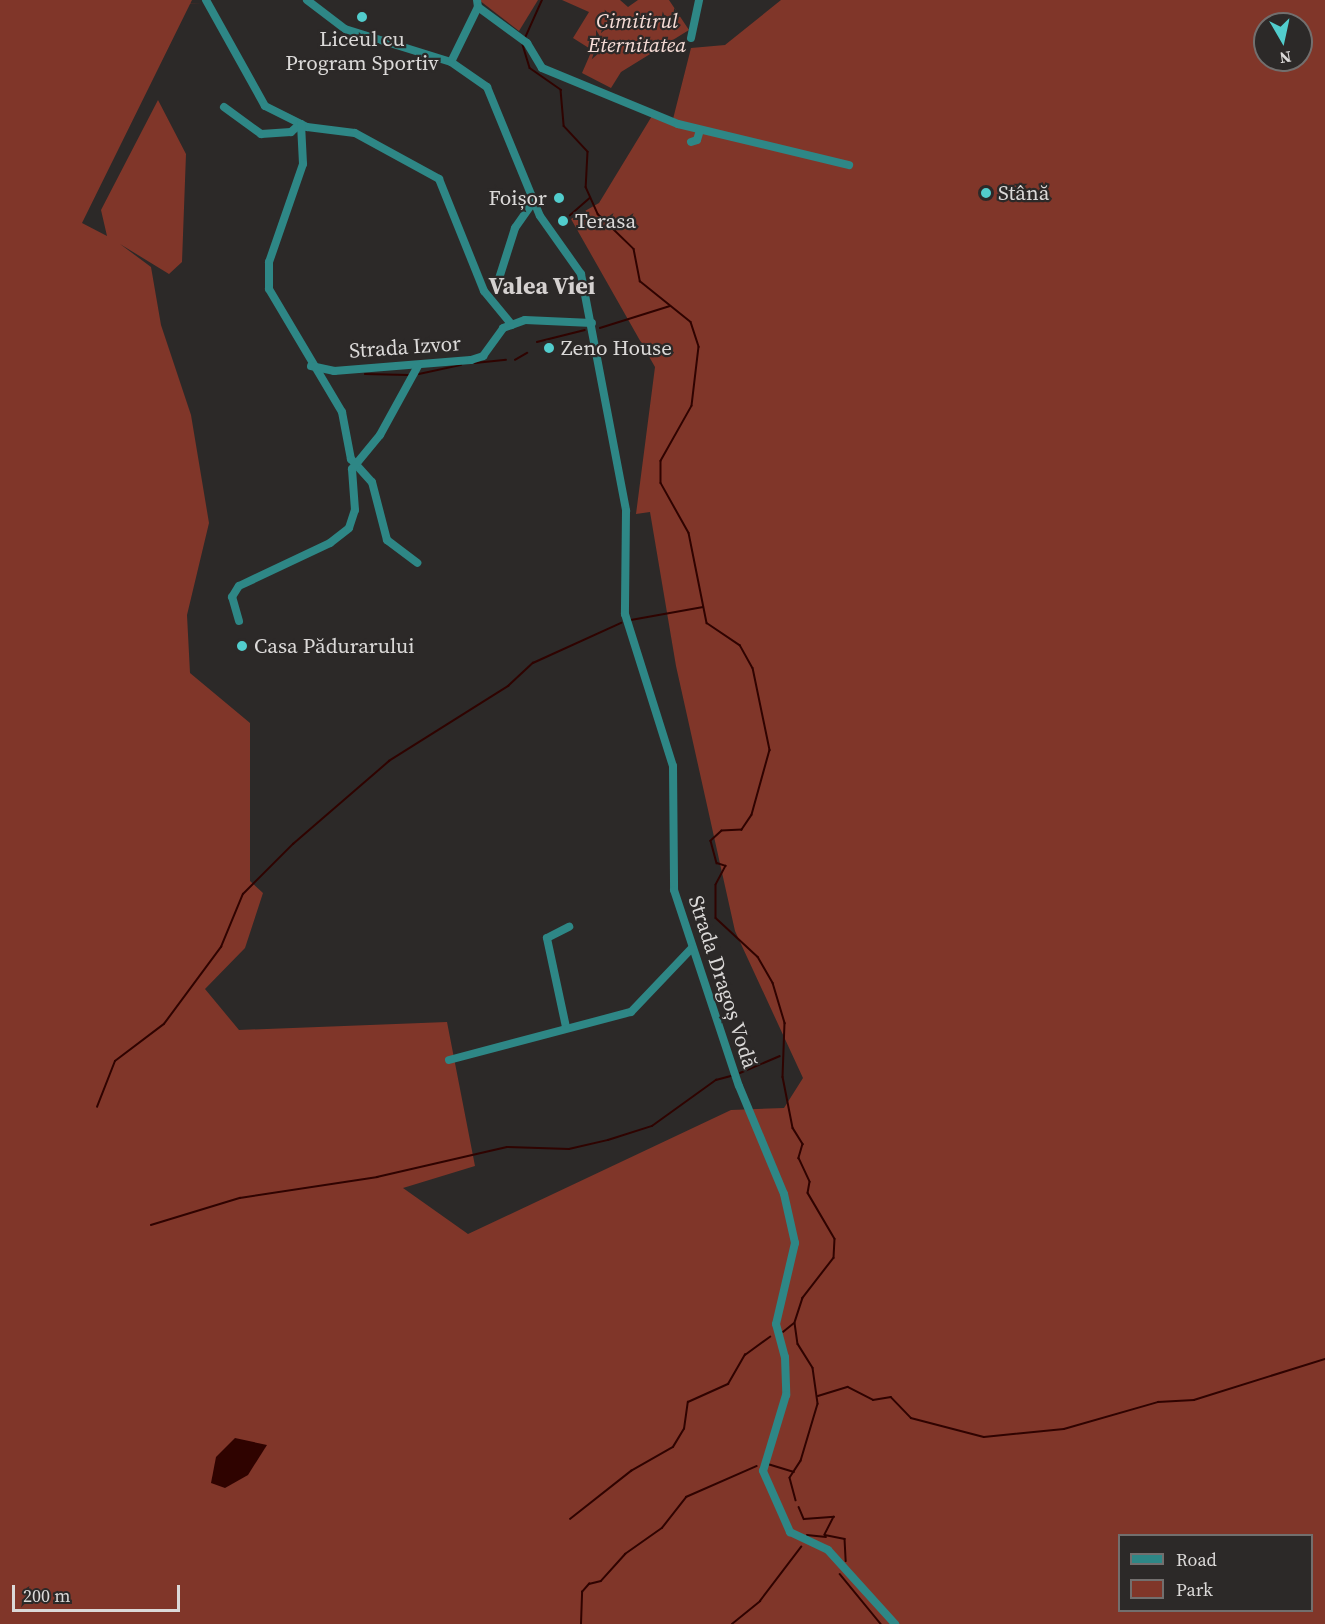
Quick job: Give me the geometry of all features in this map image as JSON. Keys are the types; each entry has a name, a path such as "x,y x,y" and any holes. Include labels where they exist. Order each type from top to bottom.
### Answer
{"street":[{"path":"206,0 261,101 301,124 355,133 380,151 432,171 449,195 484,291 512,325"},
{"name":"Strada Dragoș Vodă","path":"307,0 345,29 451,62 492,94 534,201 581,274 592,322 626,511 625,614 673,766 673,885 692,948 780,1184 795,1251 776,1324 785,1357 786,1395 777,1438 762,1462 790,1532 828,1550 895,1624"},
{"path":"691,38 699,0"},
{"path":"451,62 478,4 527,43 542,68 700,130 849,165"},
{"path":"224,107 261,134 291,132 301,124"},
{"path":"301,124 303,164 267,279 311,366 342,412 351,459 372,482 387,540 417,563"},
{"path":"691,142 700,130"},
{"path":"496,288 515,228 534,201"},
{"name":"Strada Izvor","path":"311,366 334,371 418,366 478,359 503,328 512,325 540,317 592,322"},
{"path":"239,621 232,597 238,586 330,543 350,528 357,463 380,435 418,366"},
{"path":"566,1027 547,938 569,927"},
{"path":"449,1060 566,1027 631,1012 692,948"}],"green space":[{"path":"0,0 192,0 82,223 107,236 101,210 158,100 186,154 182,262 169,274 120,244 151,267 161,325 191,415 209,523 187,615 190,673 250,723 250,881 263,893 245,948 205,989 239,1030 447,1022 475,1166 403,1188 468,1234 731,1110 784,1108 803,1078 735,931 676,666 650,512 636,514 655,367 571,219 599,203 655,111 673,119 691,48 725,45 781,0 1325,0 1325,1624 0,1624"},
{"name":"Cimitirul Eternitatea","path":"479,0 538,0 519,31"},
{"name":"Cimitirul Eternitatea","path":"562,0 620,0 628,7 638,0 669,0 689,30 621,72 611,88 582,73 592,50 573,38 589,12"}],"shaded area":[{"path":"235,1438 267,1445 248,1475 225,1488 211,1483 216,1457"}],"waterway":[{"path":"525,38 542,0"},
{"path":"523,45 530,68 561,90 564,126 588,152 586,187 598,214 634,249 640,281 691,322 699,347 692,406 661,461 661,483 689,533 707,623 740,645 753,668 770,750 752,815 742,830 722,831 711,841 717,863 726,866 716,885 716,918 758,957 773,983 785,1023 783,1077 793,1128 803,1144 799,1158 810,1182 808,1193 835,1239 834,1258 803,1298 795,1323 798,1344 813,1368 818,1404 801,1461 790,1478 796,1500"},
{"path":"568,217 590,198"},
{"path":"600,328 670,306"},
{"path":"537,342 585,330"},
{"path":"515,360 527,353"},
{"path":"475,363 506,360"},
{"path":"419,374 461,365"},
{"path":"365,374 408,375"},
{"path":"631,620 703,607"},
{"path":"97,1107 115,1061 164,1024 221,947 243,894 293,844 389,761 508,686 533,663 621,623"},
{"path":"740,1073 780,1056"},
{"path":"151,1225 240,1198 377,1177 507,1147 569,1149 608,1140 652,1126 716,1080 731,1076"},
{"path":"783,1332 793,1324"},
{"path":"570,1519 631,1471 673,1447 684,1429 688,1402 728,1384 745,1355 770,1337"},
{"path":"818,1396 848,1387 873,1400 891,1397 911,1418 984,1437 1064,1429 1158,1402 1194,1400 1325,1359"},
{"path":"768,1464 794,1472"},
{"path":"581,1624 582,1592 589,1584 601,1581 625,1554 662,1528 686,1497 757,1466"},
{"path":"799,1507 804,1519 834,1517 825,1535 845,1539 846,1561"},
{"path":"807,1535 826,1537"},
{"path":"732,1624 760,1601 801,1547"},
{"path":"840,1574 881,1624"}],"place":[{"name":"Liceul cu Program Sportiv","path":"362,17"},
{"name":"Stână","path":"986,193"},
{"name":"Foișor","path":"559,198"},
{"name":"Terasa","path":"563,221"},
{"name":"Zeno House","path":"549,348"},
{"name":"Casa Pădurarului","path":"242,646"}],"district":[{"name":"Valea Viei","path":"542,286"}]}
